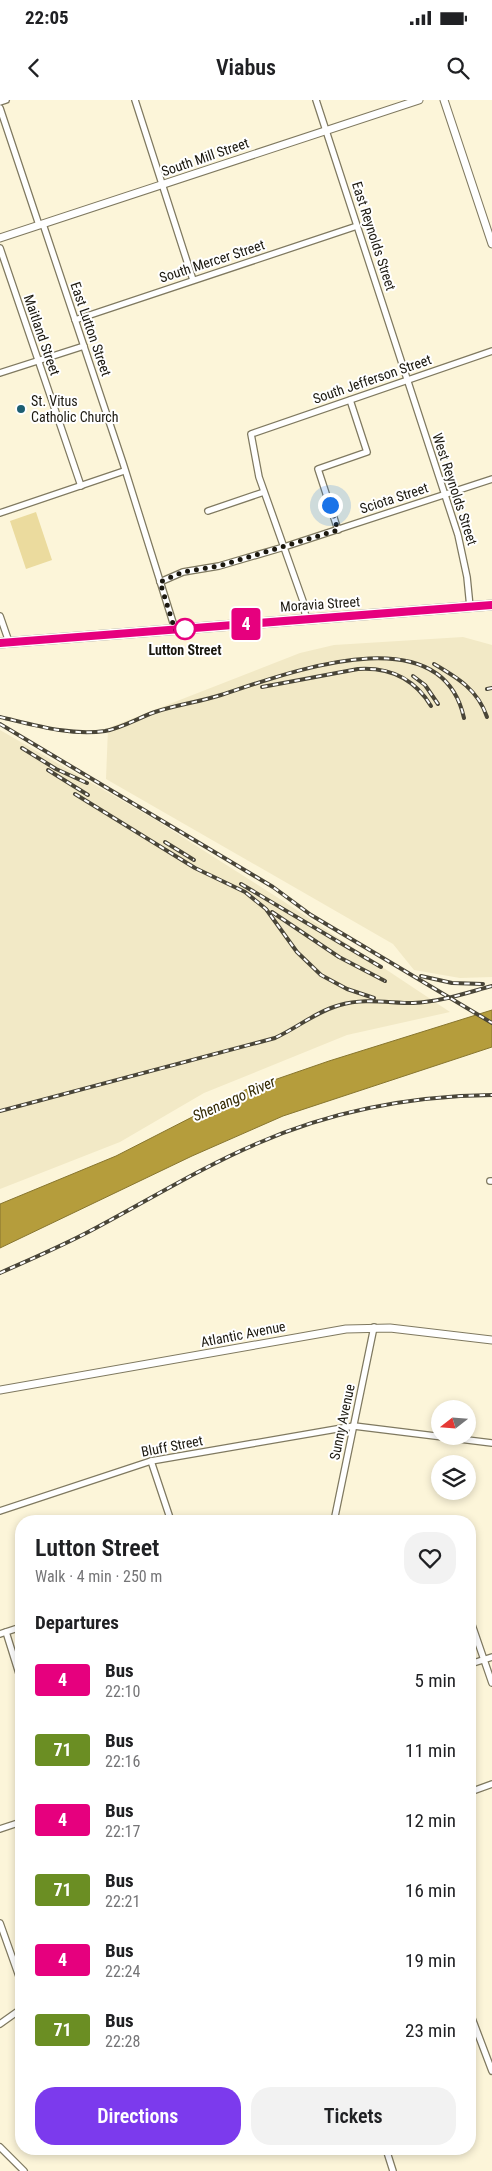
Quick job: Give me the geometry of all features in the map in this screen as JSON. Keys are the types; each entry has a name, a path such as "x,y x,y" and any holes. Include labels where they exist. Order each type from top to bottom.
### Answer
{"main road":[{"name":"Moravia Street","path":"5,643 492,605"}],"street":[{"path":"0,102 6,100"},
{"path":"135,100 193,280"},
{"name":"East Reynolds Street","path":"316,100 408,380"},
{"name":"South Mill Street","path":"0,238 419,100"},
{"path":"444,100 492,244"},
{"name":"East Lutton Street","path":"0,108 84,346 175,630"},
{"name":"South Mercer Street","path":"75,320 357,226"},
{"name":"Maitland Street","path":"0,248 81,486"},
{"path":"0,373 84,346"},
{"name":"South Jefferson Street","path":"264,492 255,464 251,434 492,351"},
{"name":"West Reynolds Street","path":"408,380 462,551 470,607"},
{"path":"338,530 318,469 367,452 350,400"},
{"path":"0,513 124,471"},
{"name":"Sciota Street","path":"160,582 183,572 219,566 284,547 492,479"},
{"path":"208,511 264,492 303,601 306,619"},
{"path":"0,616 5,643"},
{"name":"Atlantic Avenue","path":"0,1390 346,1329 374,1327 492,1340"},
{"name":"Sunny Avenue","path":"335,1515 374,1327"},
{"name":"Bluff Street","path":"0,1511 151,1461 354,1426 492,1442"},
{"path":"151,1461 169,1515"},
{"path":"15,1629 3,1633 15,1664"},
{"path":"476,1637 492,1683"},
{"path":"476,1662 492,1657"},
{"path":"476,1790 492,1784"},
{"path":"0,1830 15,1824"},
{"path":"0,1923 15,1965"},
{"path":"0,2024 15,2013"},
{"path":"476,2029 492,2071"},
{"path":"0,2147 24,2171"},
{"path":"388,2155 393,2171"}],"shaded area":[{"path":"36,512 52,560 26,569 10,521"},
{"path":"463,637 492,645 492,977 460,978 414,970 393,944 106,779 108,728 300,653 334,645"},
{"path":"0,730 154,819 283,901 450,1012 347,1035 204,1093 120,1142 0,1189"}],"water":[{"name":"Shenango River","path":"492,1010 492,1047 283,1116 192,1156 0,1248 0,1204 116,1156 245,1090 329,1061"}],"railway":[{"path":"0,717 65,731 105,731 118,728 149,714 320,665 358,659 394,659 425,667 450,686 464,718"},
{"path":"434,664 451,674 473,692 487,717"},
{"path":"262,687 358,669 381,670 391,672 409,681 431,706"},
{"path":"413,676 425,685 438,704"},
{"path":"487,689 492,688"},
{"path":"0,724 273,887 311,915 492,1023"},
{"path":"22,748 56,769 87,783"},
{"path":"48,770 88,795"},
{"path":"75,794 195,868 245,892 266,909 297,952 321,975 347,989 374,998"},
{"path":"165,842 194,860"},
{"path":"241,884 381,967"},
{"path":"272,912 339,957 385,981"},
{"path":"421,976 452,983 483,984"},
{"path":"0,1111 275,1038 323,1011 340,1005 367,1001 413,1003 433,1001 492,986"},
{"path":"0,1273 81,1236 214,1163 284,1132 372,1107 432,1098 492,1095"}],"bus line":[{"name":"4","path":"0,643 492,605"}],"place":[{"name":"St. Vitus Catholic Church","path":"21,409"},
{"name":"Lutton Street","path":"185,629"}],"route":[{"path":"185,629 175,630 160,582 183,572 219,566 242,557 284,547 338,530 330,505"}]}
